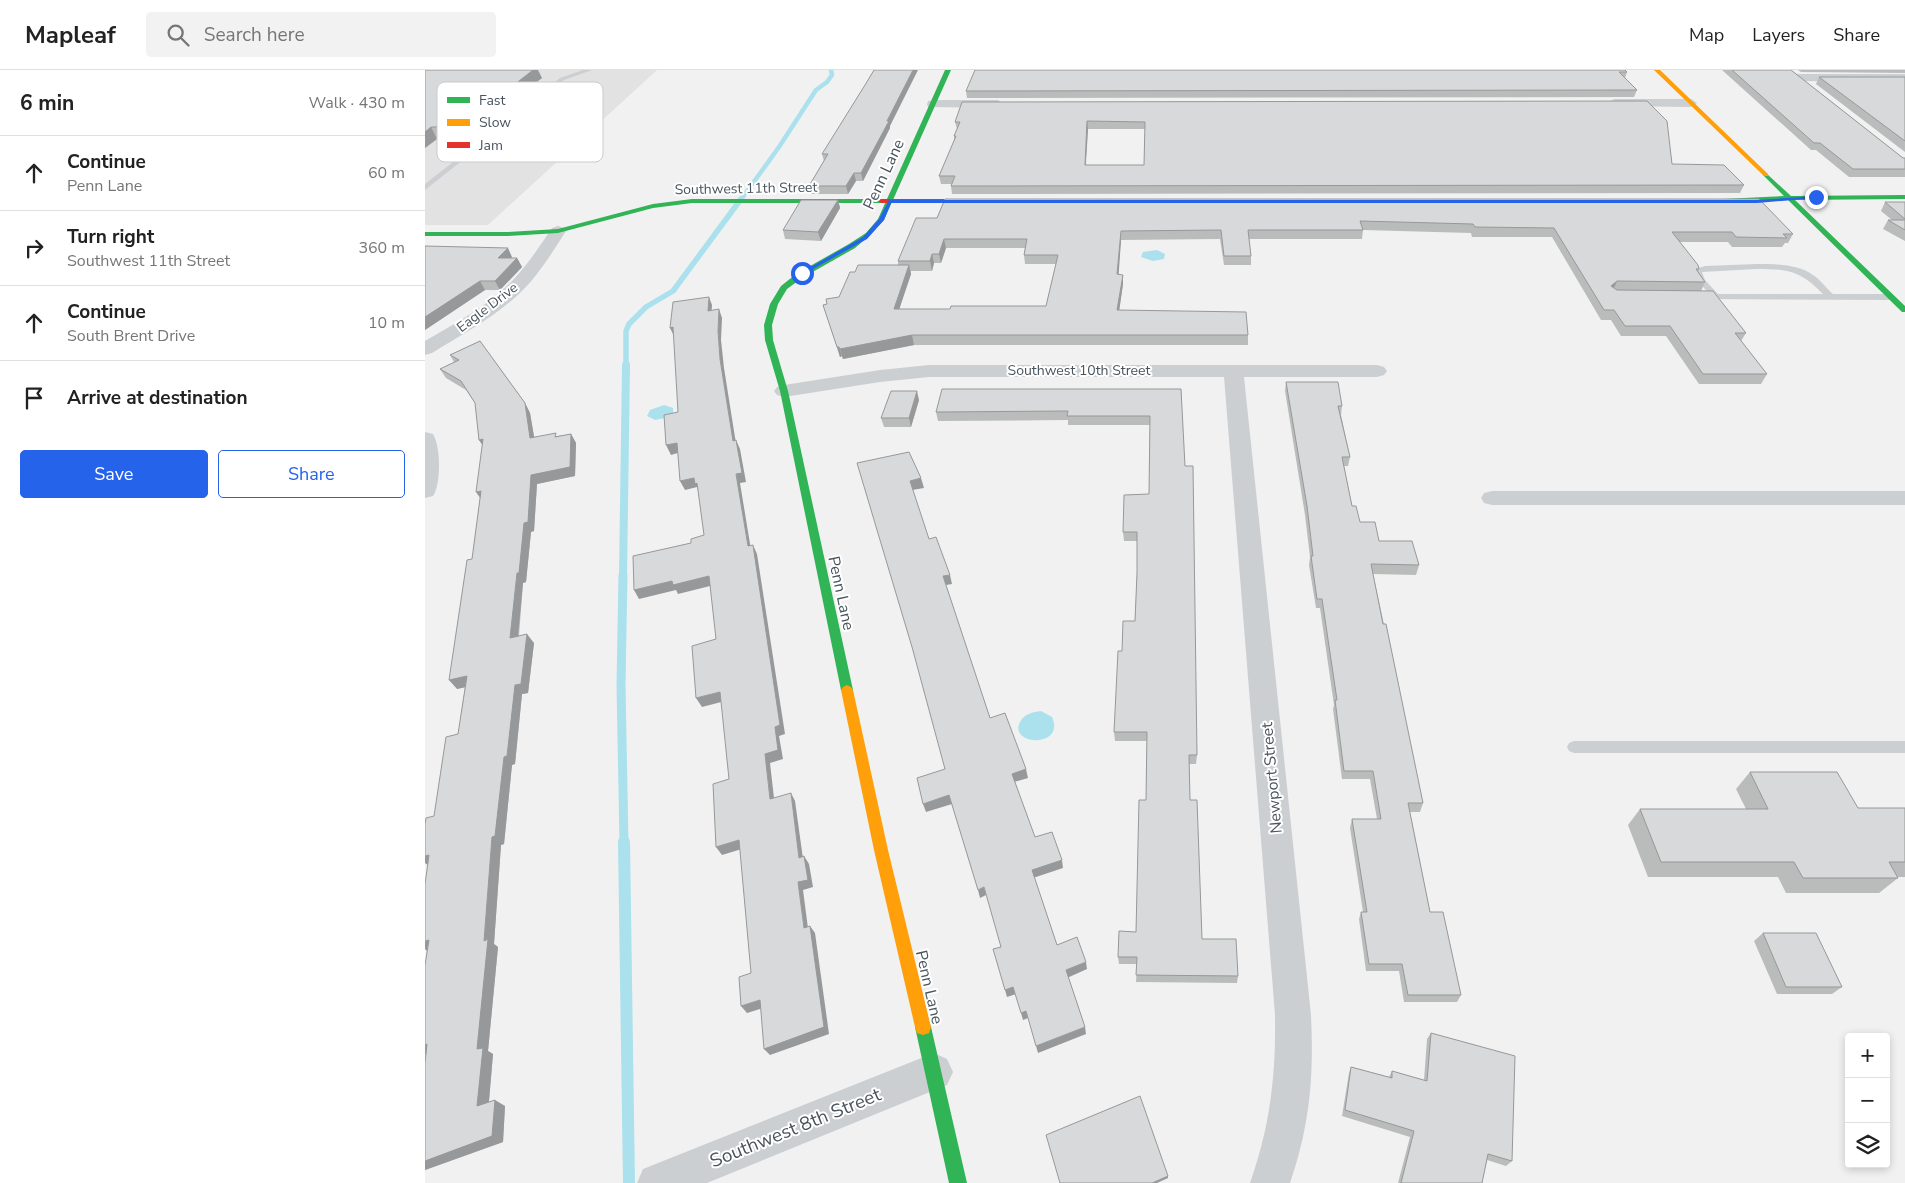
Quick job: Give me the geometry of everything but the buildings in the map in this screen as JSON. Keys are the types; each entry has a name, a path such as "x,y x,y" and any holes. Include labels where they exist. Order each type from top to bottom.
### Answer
{"street":[{"name":"Penn Lane","path":"947,70 881,220 873,231 846,250 797,277 782,291 774,305 768,324 769,336 784,391 879,841 934,1072 958,1183"},
{"path":"1657,70 1905,310"},
{"path":"1793,74 1905,78"},
{"path":"1793,74 1813,90"},
{"path":"1599,103 1691,103"},
{"path":"933,104 1013,104"},
{"path":"1713,201 1905,197"},
{"name":"Southwest 11th Street","path":"425,234 508,234 557,231 645,208 692,201 999,201"},
{"name":"Eagle Drive","path":"425,349 480,315 508,294 519,284 545,251 557,231"},
{"name":"Southwest 10th Street","path":"784,391 861,378 929,371 1377,371"},
{"name":"Newport Street","path":"1233,371 1291,989 1295,1051 1293,1099 1281,1153 1270,1183"},
{"path":"425,439 428,458 425,491"},
{"path":"1492,498 1905,498"},
{"name":"Southwest 8th Street","path":"659,1182 934,1072"}],"lane":[{"path":"558,82 589,70"},
{"path":"425,188 458,162"},
{"path":"1717,296 1701,280 1698,271 1705,268 1783,267 1804,273 1830,296"},
{"path":"1688,296 1891,297"},
{"path":"1573,748 1905,747"}],"shaded area":[{"path":"425,70 657,70 603,120 603,82 437,82 437,162 557,162 488,225 425,225"}],"water":[{"path":"1157,250 1165,254 1164,259 1153,261 1141,257 1143,252"},
{"path":"664,405 673,408 673,413 665,418 655,420 647,416 650,410"},
{"path":"1041,711 1052,717 1054,727 1051,734 1045,739 1037,740 1022,736 1019,730 1022,719 1029,714"}],"waterway":[{"path":"740,201 779,147 816,90 827,82 832,75 831,70"},
{"path":"626,365 626,331 629,324 646,307 673,291 741,199"},
{"path":"623,576 626,365"},
{"path":"623,575 621,685 624,843"},
{"path":"624,842 629,1183"}],"traffic: fast":[{"path":"847,690 784,391 769,340 768,325 774,304 784,288 799,276 852,246 868,234 881,220 948,70"},
{"path":"1766,175 1905,310"},
{"path":"1723,201 1816,197 1905,197"},
{"path":"425,234 508,234 558,231 653,206 692,201 881,201"},
{"path":"923,1027 958,1183"}],"traffic: slow":[{"path":"1657,70 1766,175"},
{"path":"847,690 881,850 923,1027"}],"traffic: jam":[{"path":"881,201 982,201"}],"route":[{"path":"802,273 865,238 881,220 889,201 1757,201 1816,197"}]}
